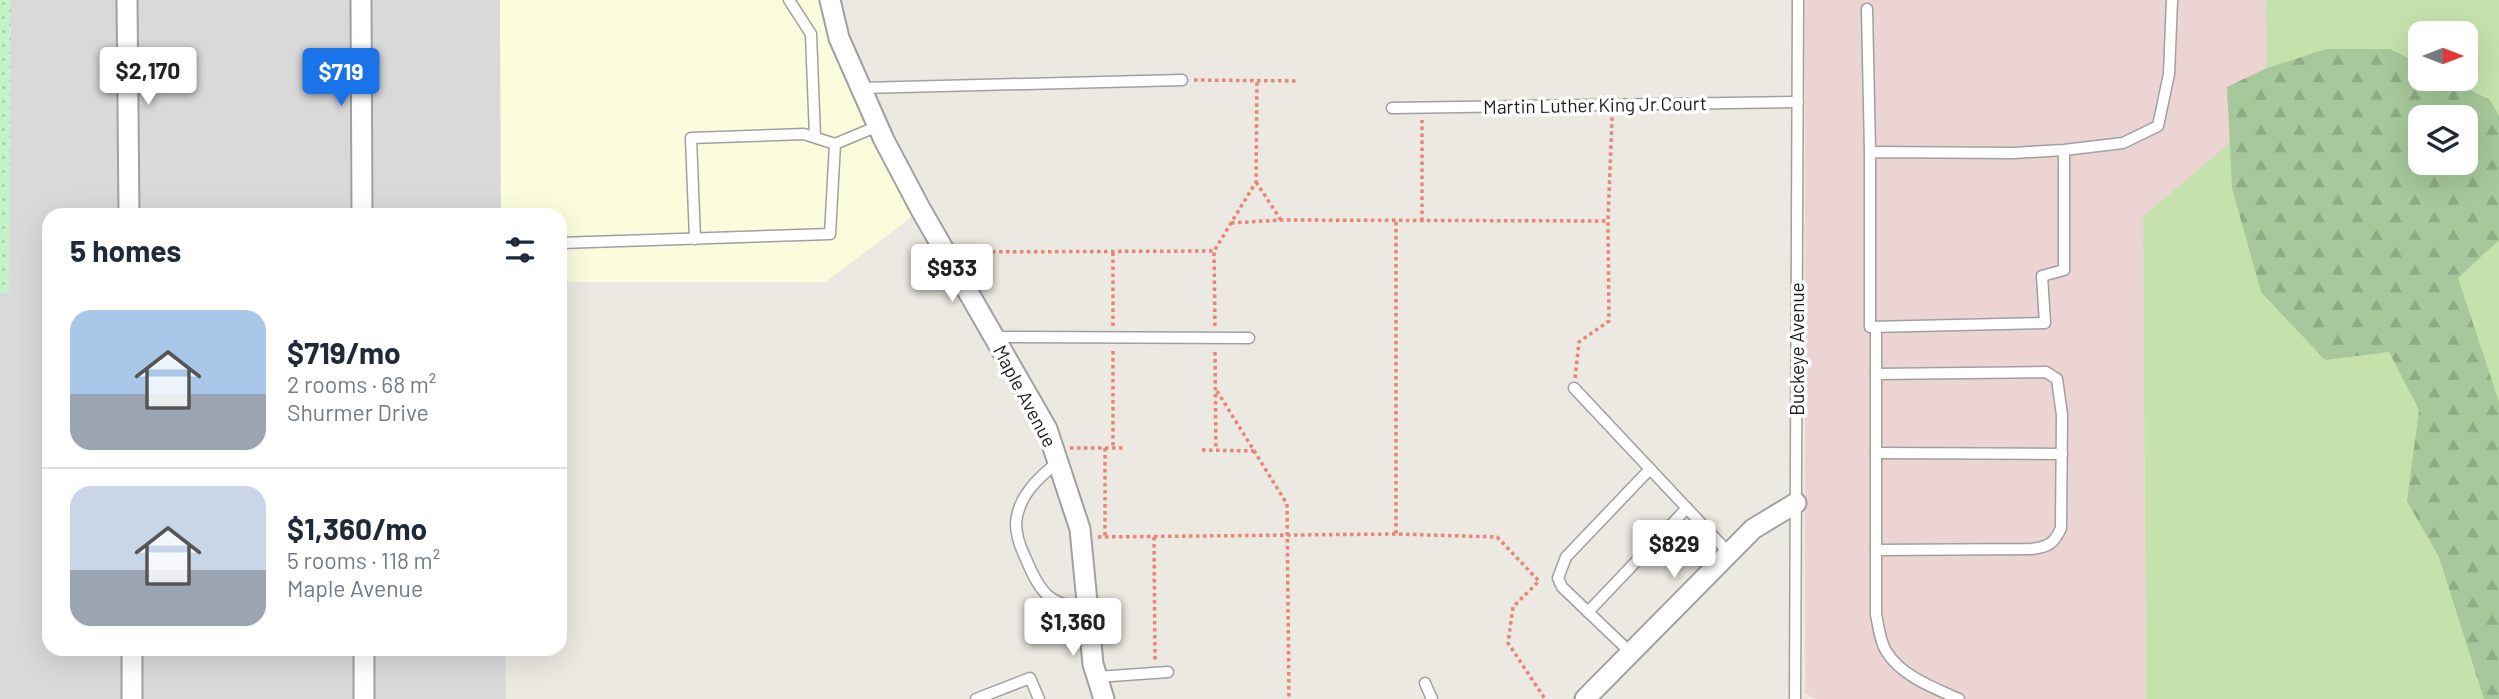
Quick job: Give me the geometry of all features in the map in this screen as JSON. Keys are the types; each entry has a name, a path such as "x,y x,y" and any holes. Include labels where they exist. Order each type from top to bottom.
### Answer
{"street":[{"path":"127,0 129,208"},
{"path":"361,0 362,208"},
{"name":"Maple Avenue","path":"830,0 839,38 878,126 945,252 1047,429 1081,537 1093,664 1104,699"},
{"path":"1585,699 1753,529 1796,503"},
{"path":"132,656 132,699"},
{"path":"363,656 364,699"}],"lane":[{"path":"789,0 811,34 814,137"},
{"name":"Buckeye Avenue","path":"1795,699 1798,0"},
{"path":"1870,152 2013,153 2064,150 2123,143 2158,126 2169,74 2172,0"},
{"path":"1867,9 1870,327 2045,323 2042,276 2064,270 2064,150"},
{"path":"862,88 1182,80"},
{"name":"Martin Luther King Jr Court","path":"1392,108 1798,102"},
{"path":"695,239 691,138 804,134 835,144 878,126"},
{"path":"567,243 830,234 835,144"},
{"path":"1876,327 1876,614 1885,650 1896,663 1920,681 1959,699"},
{"path":"994,337 1249,338"},
{"path":"1876,374 2046,372 2057,379 2061,398 2062,454 2061,528 2056,541 2047,547 2031,550 1876,550"},
{"path":"1574,388 1730,553"},
{"path":"1876,453 2062,454"},
{"path":"1056,455 1023,500 1016,522 1021,548 1037,585 1048,596 1063,605 1088,608"},
{"path":"1631,653 1562,587 1558,578 1566,556 1650,469"},
{"path":"1588,612 1687,508"},
{"path":"1097,677 1168,672"},
{"path":"976,699 1030,678 1039,699"},
{"path":"1425,682 1432,699"}],"path":[{"path":"1182,80 1299,81"},
{"path":"945,252 1214,251 1256,182 1256,81"},
{"path":"1574,388 1579,342 1609,321 1608,221 1612,105"},
{"path":"1422,222 1423,108"},
{"path":"1256,182 1281,220"},
{"path":"1231,223 1281,220 1608,221"},
{"path":"1396,222 1396,534"},
{"path":"1216,389 1287,503 1289,699"},
{"path":"1105,448 1105,537"},
{"path":"1056,455 1126,448"},
{"path":"1202,450 1255,451"},
{"path":"1081,537 1396,534 1497,537 1539,581 1513,607 1508,643 1545,699"},
{"path":"1154,537 1155,673"}],"shaded area":[{"path":"11,0 500,0 501,208 42,208 42,656 505,656 506,699 0,699 0,293 9,293"},
{"path":"500,0 830,0 921,210 825,282 567,282 567,208 501,208"},
{"path":"1805,0 2499,0 2499,699 2143,217 2146,699 1816,699 1805,694"}],"green space":[{"path":"0,0 11,0 9,293 0,293"},
{"path":"2266,0 2499,0 2499,699 2146,699 2143,217 2267,111"},
{"path":"2326,49 2390,49 2408,58 2408,91 2472,91 2490,100 2499,116 2499,240 2458,278 2499,402 2499,699 2484,699 2439,557 2407,501 2419,410 2389,352 2325,360 2261,292 2232,188 2227,87 2267,68"}]}
